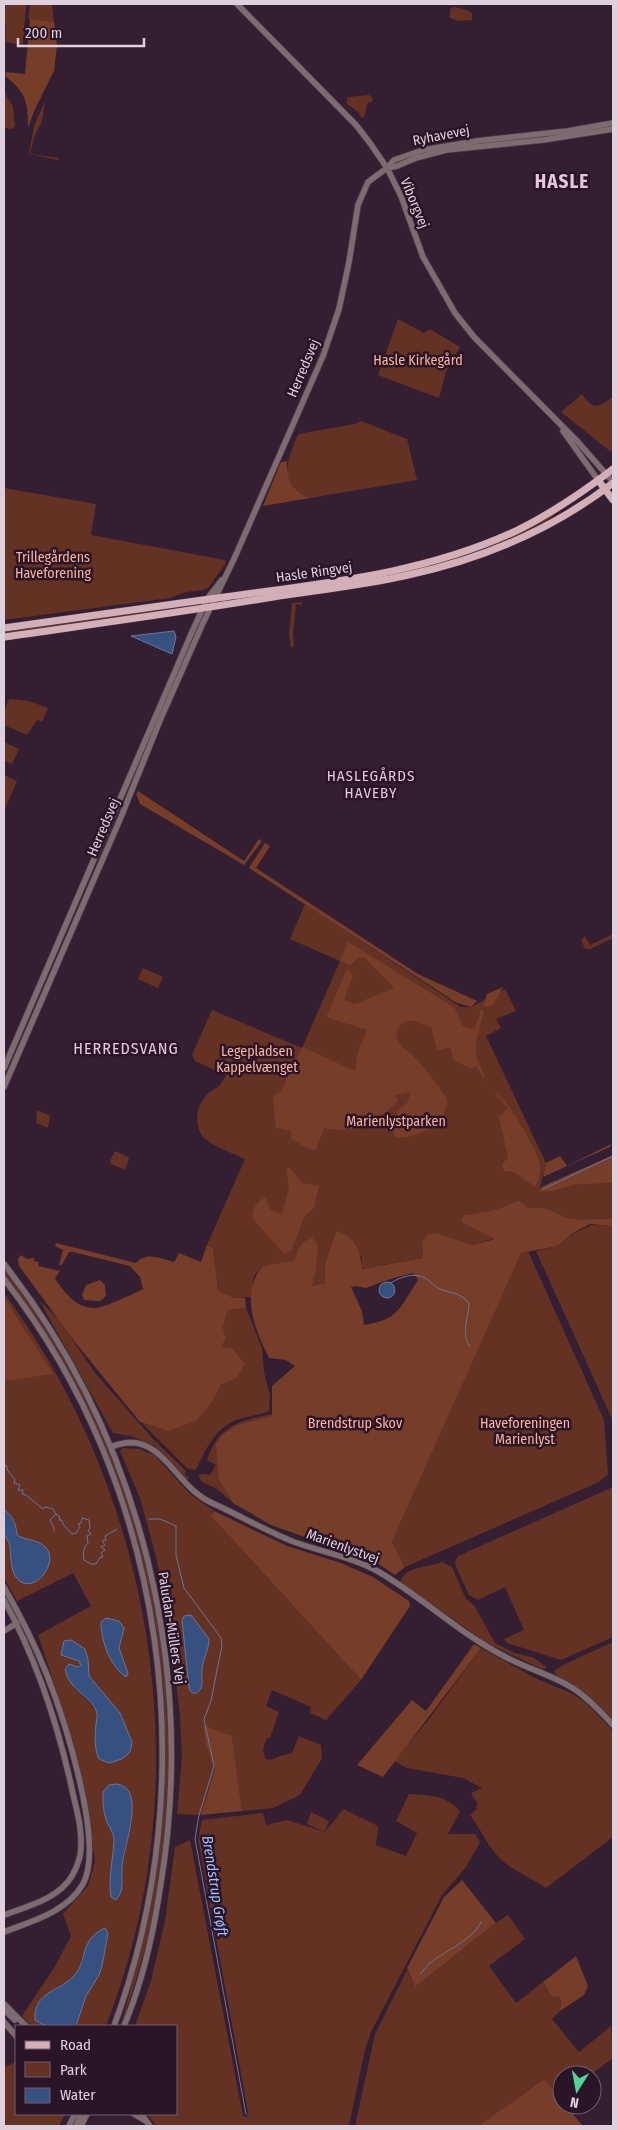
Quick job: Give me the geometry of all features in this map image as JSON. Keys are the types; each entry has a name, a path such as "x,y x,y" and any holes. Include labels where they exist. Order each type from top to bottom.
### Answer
{"main road":[{"name":"Hasle Ringvej","path":"4,628 367,577 437,561 518,530 561,506 613,469"},
{"name":"Viborgvej","path":"598,480 613,500"},
{"name":"Hasle Ringvej","path":"4,637 203,609 388,580 460,562 502,547 540,529 605,489 613,482"}],"street":[{"name":"Viborgvej","path":"237,4 356,125 370,143 387,168 401,196 423,257 446,299 474,337 578,442 613,482"},
{"name":"Ryhavevej","path":"387,168 446,150 543,140 613,127"},
{"name":"Herredsvej","path":"4,1087 121,817 158,726 332,331 344,290 361,195 371,179 387,168"},
{"name":"Viborgvej","path":"555,420 598,480"},
{"name":"Herredsvej","path":"4,1068 207,599 225,577"},
{"name":"Paludan-Müllers Vej","path":"4,1264 37,1310 66,1357 111,1447 136,1516 152,1579 167,1661 172,1736 172,1788 163,1872 148,1950 124,2025"},
{"name":"Paludan-Müllers Vej","path":"4,1279 57,1360 101,1448 135,1546 154,1637 160,1678 163,1736 158,1843 144,1924 115,2025"},
{"name":"Marienlystvej","path":"111,1447 133,1441 151,1447 189,1488 209,1502 290,1540 358,1562 378,1571 502,1656 577,1691 613,1725"},
{"path":"4,1587 19,1622 55,1721 81,1832 81,1848 76,1868 71,1878 61,1888 40,1901 4,1915"},
{"path":"4,1594 39,1656 67,1734 89,1832 89,1868 78,1892 61,1907 4,1932"},
{"path":"4,1600 19,1622"},
{"path":"4,1631 19,1622"},
{"path":"4,2004 25,2025"},
{"path":"4,2010 21,2025"},
{"path":"4,2022 15,2035"},
{"path":"135,2115 148,2124"}],"green space":[{"path":"4,4 26,4 23,45 5,42"},
{"path":"30,4 52,4 54,22 28,19"},
{"path":"455,7 472,13 472,20 459,21 450,18 450,9"},
{"path":"30,19 54,22 57,45 54,71 35,109 28,128 26,104 22,93 5,76 6,72 25,74"},
{"path":"4,92 13,106 15,126 12,129 4,128"},
{"path":"369,95 373,98 372,102 368,102 364,117 362,118 358,112 346,103 348,97"},
{"path":"45,101 42,121 35,135 30,154 59,158 58,160 29,154 34,126"},
{"name":"Hasle Kirkegård","path":"398,319 424,333 430,329 460,347 446,372 439,398 378,375"},
{"path":"582,394 589,403 596,406 613,397 613,449 610,451 561,412"},
{"path":"361,421 407,439 417,480 310,498 300,492 289,478 288,470 288,462 298,434 355,424"},
{"path":"287,461 291,484 310,498 263,506 281,462"},
{"path":"593,487 538,527 474,553 505,540"},
{"name":"Trillegårdens Haveforening","path":"4,488 96,504 91,535 225,560 226,563 208,588 203,590 185,592 170,598 4,620"},
{"path":"302,602 301,608 300,604 296,605 293,632 294,646 291,648 289,635 292,603"},
{"path":"198,603 197,605 4,634 4,631"},
{"path":"9,699 29,701 48,708 42,722 37,720 27,735 4,725 4,711"},
{"path":"4,742 19,749 12,764 4,761"},
{"path":"4,775 17,781 4,811"},
{"path":"138,791 244,861 259,839 262,841 244,865 140,804 136,794"},
{"path":"265,843 270,846 256,868 418,974 477,1001 471,1007 457,1003 249,868"},
{"name":"Marienlystparken","path":"305,904 461,1007 471,1007 505,989 516,1011 496,1019 501,1028 486,1036 546,1163 539,1191 553,1191 573,1185 613,1183 613,1219 568,1218 543,1208 529,1208 518,1200 485,1212 464,1215 462,1222 496,1238 473,1245 436,1233 422,1243 423,1258 361,1269 362,1258 336,1231 325,1264 326,1283 312,1286 296,1257 290,1263 262,1266 254,1276 251,1297 234,1298 217,1290 213,1248 207,1245 245,1159 211,1143 200,1133 197,1117 202,1101 208,1093 221,1084 226,1075 195,1061 192,1055 212,1010 302,1048 340,961 290,939"},
{"path":"613,934 613,938 590,949 585,949 581,940 585,936 590,945"},
{"path":"348,942 454,1007 463,1026 470,1029 475,1027 481,1010 484,1011 476,1042 476,1054 486,1082 477,1067 469,1068 453,1060 450,1047 437,1051 431,1027 414,1021 407,1021 398,1028 398,1040 429,1073 447,1099 443,1116 438,1123 415,1135 397,1138 393,1134 398,1110 407,1103 411,1092 396,1095 398,1101 393,1106 368,1123 347,1130 324,1128 316,1150 309,1149 291,1139 291,1131 276,1128 273,1096 281,1091 302,1047 355,1071 358,1051 367,1030 326,1017 347,969 353,975 344,1000 355,1004 394,988 366,959 359,957 350,965 340,961"},
{"path":"143,968 163,977 158,988 138,979"},
{"path":"503,987 493,1005 489,1007 484,1006 487,994"},
{"path":"493,1091 506,1103 513,1113 537,1156 540,1170 535,1187 514,1172 504,1171 502,1164 508,1158 499,1117 508,1108"},
{"path":"37,1110 50,1116 48,1128 36,1123"},
{"path":"611,1144 610,1147 543,1177 546,1163 560,1156 567,1166"},
{"path":"115,1151 128,1157 125,1170 111,1164 110,1161"},
{"path":"613,1155 613,1183 573,1185 553,1191 539,1191 541,1187"},
{"path":"290,1168 302,1183 319,1186 314,1208 304,1217 292,1250 284,1254 253,1219 253,1210 256,1204 264,1198 270,1209 282,1214 289,1188 286,1169"},
{"name":"Brendstrup Skov","path":"518,1200 529,1208 543,1208 568,1218 613,1219 613,1226 590,1224 573,1233 558,1246 521,1253 392,1542 405,1567 395,1575 377,1563 271,1525 233,1503 219,1480 216,1444 224,1433 237,1425 272,1416 272,1386 295,1366 286,1360 269,1358 255,1324 251,1301 252,1289 255,1277 262,1266 294,1261 302,1244 313,1238 318,1245 316,1270 312,1286 325,1283 325,1264 336,1231 348,1236 356,1245 362,1269 423,1258 422,1243 428,1234 436,1233 473,1245 495,1239 461,1222 464,1215 492,1210","holes":["413,1273 418,1280 402,1305 392,1316 376,1323 364,1325 362,1311 351,1287 366,1288"]},
{"path":"592,1225 613,1226 613,1421 536,1251 558,1246 574,1233"},
{"path":"56,1243 136,1263 145,1257 174,1262 179,1253 201,1262 207,1245 213,1248 217,1290 234,1298 245,1298 246,1308 228,1310 223,1327 226,1339 222,1345 224,1348 231,1347 245,1364 237,1378 221,1385 213,1401 196,1421 168,1431 140,1422 78,1346 19,1266 18,1259 21,1255 27,1259 34,1258 34,1261 39,1262 38,1266 60,1271 55,1278 62,1288 76,1302 87,1307 98,1308 143,1289 140,1277 130,1266 73,1252 69,1252 62,1265 59,1265 63,1250 55,1246"},
{"name":"Haveforeningen Marienlyst","path":"528,1251 604,1420 608,1474 599,1482 405,1567 392,1542 521,1252"},
{"path":"4,1268 64,1358 110,1451 132,1514 149,1578 161,1644 167,1710 168,1777 163,1844 151,1925 121,2025 153,1887 162,1815 165,1743 161,1671 151,1600 134,1530 110,1462 63,1364 4,1275"},
{"path":"100,1280 105,1285 106,1296 100,1301 84,1300 82,1295 86,1285"},
{"path":"4,1293 56,1374 98,1461 129,1552 148,1647 156,1743 152,1839 135,1934 106,2025 75,2025 79,2018 86,1996 99,1975 108,1933 82,1957 79,1969 73,1978 54,1989 39,2023 43,2025 30,2025 22,2016 54,1968 71,1936 63,1914 88,1886 95,1862 86,1792 68,1725 38,1635 91,1606 73,1573 17,1601 4,1578 4,1532 9,1545 14,1572 41,1543 24,1539 16,1534 13,1520 4,1509 4,1381 8,1379 30,1337 4,1296","holes":["124,1628 119,1648 128,1673 113,1664 108,1651","70,1657 88,1659 89,1676 103,1692 97,1713 67,1676 65,1669 69,1664 79,1667 81,1665 79,1661","124,1785 132,1799 132,1819 122,1867 120,1895 116,1900 112,1893 110,1878 114,1837 104,1811"]},
{"path":"4,1296 53,1374 4,1381"},
{"path":"39,1300 60,1321 95,1373 153,1439 186,1471 185,1475 189,1478 188,1480 154,1445 130,1436 113,1433"},
{"path":"246,1308 262,1348 264,1372 270,1396 269,1411 238,1419 227,1425 211,1442 196,1470 188,1469 142,1423 168,1431 213,1401 221,1385 237,1378 233,1350 231,1347 224,1348 222,1345 226,1339 223,1327 228,1310"},
{"path":"272,1414 272,1416 237,1425 224,1432 219,1480 233,1503 217,1489 202,1482 198,1475 210,1475 216,1465 207,1460 212,1448 224,1431 240,1422"},
{"path":"123,1448 140,1449 154,1455 190,1494 214,1511 211,1516 361,1680 326,1720 310,1713 311,1707 272,1690 266,1706 279,1712 270,1738 267,1738 263,1749 265,1759 271,1760 292,1753 299,1736 321,1745 322,1758 300,1795 273,1808 242,1811 232,1737 206,1745 215,1769 201,1815 177,1814 182,1757 180,1717 169,1620 156,1557 140,1498 120,1451"},
{"path":"613,1487 613,1637 561,1660 507,1643 504,1639 524,1630 505,1587 478,1600 469,1595 456,1567 455,1562 458,1556"},
{"path":"214,1511 287,1546 341,1563 373,1577 409,1601 410,1606 361,1680 211,1516"},
{"path":"442,1562 452,1567 466,1599 474,1605 495,1643 515,1653 534,1658 548,1668 542,1669 487,1643 400,1582 412,1570"},
{"path":"613,1642 613,1722 586,1694 556,1675 554,1671"},
{"path":"474,1644 481,1648 383,1777 357,1765 412,1700 426,1711"},
{"path":"481,1648 535,1678 573,1694 587,1704 613,1731 613,1837 546,1888 499,1858 470,1815 477,1809 476,1806 478,1804 471,1793 482,1788 463,1778 407,1768 394,1761 429,1719"},
{"path":"203,1725 232,1736 242,1811 201,1815 215,1769 206,1745"},
{"path":"409,1794 437,1797 448,1801 460,1811 448,1834 475,1834 480,1842 466,1867 442,1895 371,2032 365,2050 349,2126 156,2126 148,2115 178,2115 178,2025 135,2025 151,1981 165,1921 175,1847 190,1840 243,2116 247,2117 248,2112 198,1839 202,1820 263,1813 266,1825 287,1820 325,1832 343,1809 378,1826 376,1845 406,1856 417,1833 396,1821"},
{"path":"311,1812 329,1821 325,1832 307,1824"},
{"path":"462,1880 496,1923 415,1987 407,1968 444,1897"},
{"path":"508,1915 525,1939 489,1966 516,2003 543,1982 553,1998 558,1996 561,2000 560,2011 552,2019 579,2052 611,2026 613,2058 602,2066 552,2065 552,2088 544,2079 478,2126 355,2126 375,2034 407,1970 415,1987"},
{"path":"576,1956 588,1986 584,1995 560,2011 561,2000 558,1996 553,1998 543,1982"},
{"path":"15,2062 15,2115 64,2115 59,2126 4,2126 4,2067"},
{"path":"544,2079 552,2088 552,2115 574,2115 583,2126 478,2126"}],"water":[{"path":"174,631 176,637 172,654 131,636"},
{"path":"387,1282 395,1290 387,1298 379,1290"},
{"path":"4,1509 14,1520 17,1535 41,1543 47,1549 50,1561 48,1568 34,1582 27,1584 21,1582 15,1575 10,1546 3,1530"},
{"path":"191,1615 209,1639 202,1667 201,1687 195,1693 192,1693 189,1688 182,1620 184,1616"},
{"path":"106,1618 119,1621 124,1628 119,1648 128,1673 126,1677 111,1660 105,1645 101,1622"},
{"path":"71,1640 85,1649 88,1659 89,1676 120,1713 132,1742 130,1752 122,1759 109,1763 99,1759 95,1742 97,1713 95,1707 71,1683 65,1669 69,1664 78,1667 81,1665 79,1661 61,1655 64,1641"},
{"path":"116,1784 125,1788 131,1795 132,1806 129,1833 123,1858 122,1888 116,1900 111,1897 110,1890 114,1838 105,1816 103,1792 109,1785"},
{"path":"105,1928 108,1933 102,1966 99,1975 86,1996 77,2023 75,2025 44,2025 35,2020 38,2003 48,1993 74,1976 81,1963 87,1944 97,1933"}],"waterway":[{"path":"543,1189 613,1156"},
{"path":"391,1283 398,1279 417,1275 439,1289 464,1298 469,1304 465,1331 467,1342 470,1346"},
{"path":"4,1465 6,1465 15,1480 14,1483 20,1485 18,1490 23,1490 22,1494 26,1495 43,1509 45,1507 53,1509 60,1517 59,1520 62,1520 63,1524 72,1534 76,1533 80,1527 78,1524 81,1523 82,1518 89,1520 90,1528 88,1531 91,1534 87,1536 88,1543 84,1549 84,1560 91,1564 96,1564 100,1557 103,1557 101,1553 105,1550 101,1547 105,1545 102,1541 106,1540 105,1536 117,1529"},
{"path":"54,1531 50,1520 56,1514"},
{"name":"Brendstrup Grøft","path":"149,1519 160,1519 176,1526 176,1555 184,1588 221,1638 222,1646 211,1701 204,1719 214,1766 199,1815 195,1839 246,2114"},
{"path":"420,1974 431,1962 472,1934 481,1922"}],"district":[{"name":"HASLE","path":"562,181"},
{"name":"HASLEGÅRDS HAVEBY","path":"371,784"},
{"name":"HERREDSVANG","path":"126,1048"}],"park label":[{"name":"Legepladsen Kappelvænget","path":"257,1060"}]}
